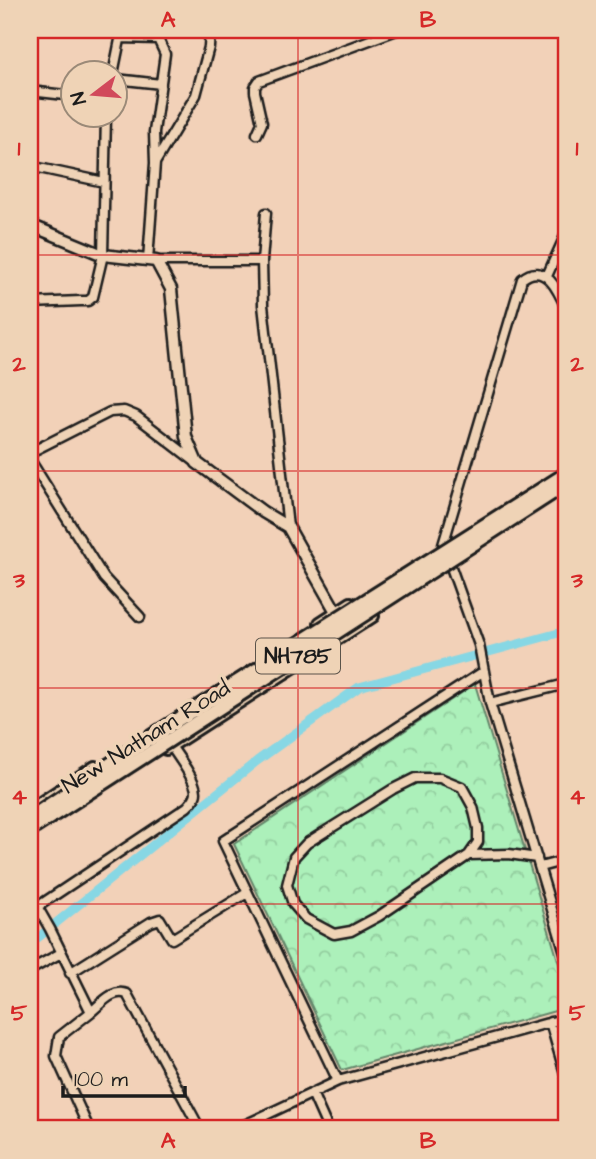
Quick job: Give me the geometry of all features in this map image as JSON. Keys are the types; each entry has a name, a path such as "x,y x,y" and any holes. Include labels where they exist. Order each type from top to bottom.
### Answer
{"highway":[{"name":"NH785","path":"30,818 336,618 566,474"},
{"name":"NH785","path":"30,830 566,484"}],"main road":[{"name":"New Natham Road","path":"30,810 157,726 566,468"},
{"name":"New Natham Road","path":"30,837 566,491"}],"street":[{"path":"155,163 196,95 209,47 210,30"},
{"path":"257,134 262,123 255,87 259,80 397,30"},
{"path":"116,60 121,34 158,39 165,54 154,132 152,261 171,289 186,437 197,463"},
{"path":"130,81 161,84"},
{"path":"30,91 60,94"},
{"path":"30,303 91,299 103,255 106,130"},
{"path":"30,166 104,183"},
{"path":"266,212 262,261 264,305 288,527 348,632"},
{"path":"30,225 103,255 152,261 262,261"},
{"path":"547,276 566,234"},
{"path":"566,308 556,286 547,276 532,274 522,279 443,545 479,645 490,704 566,957"},
{"path":"140,617 104,578 30,458 35,450 110,412 124,411 136,416 263,512 288,527"},
{"path":"338,1081 223,841 484,671"},
{"path":"490,704 566,684"},
{"path":"37,907 187,807 196,792 194,783 157,726"},
{"path":"469,855 478,842 478,828 473,807 462,787 440,778 415,778 307,843 294,857 287,885 293,904 306,919 334,934 351,931 379,916 469,855 509,854 537,858"},
{"path":"540,867 566,860"},
{"path":"70,973 151,922 160,919 172,939 247,892"},
{"path":"30,894 91,1012"},
{"path":"30,970 61,953"},
{"path":"89,1129 56,1056 59,1037 115,993 122,992 127,995 200,1129"},
{"path":"236,1129 338,1081 566,1018"},
{"path":"550,1022 566,1077"},
{"path":"312,1093 328,1129"}],"green space":[{"path":"475,684 566,987 566,1008 342,1070 234,844"}],"waterway":[{"path":"30,944 257,761 359,687 566,631"}]}
